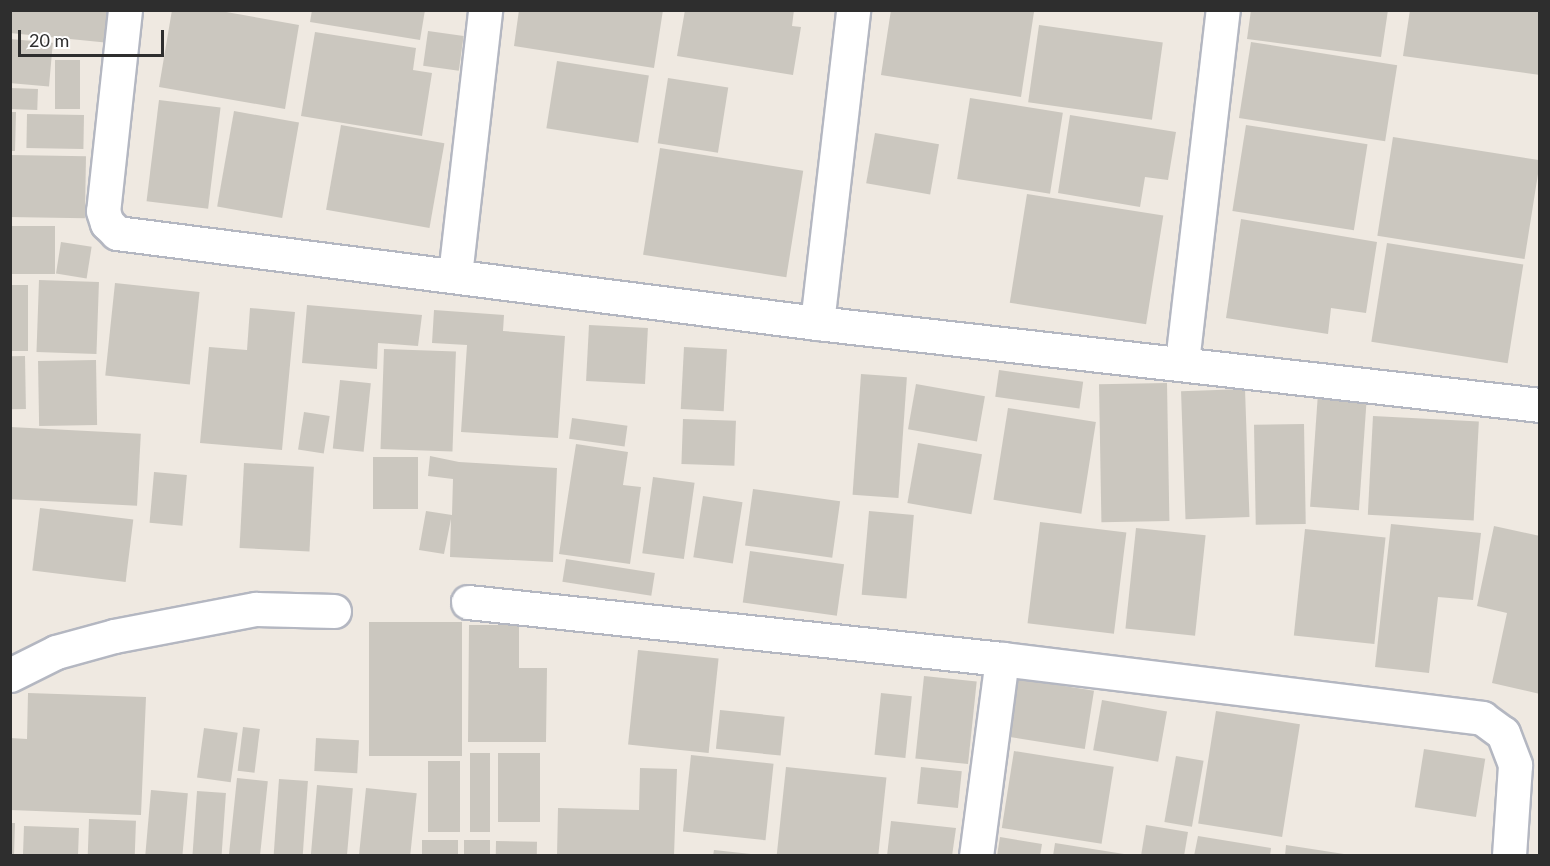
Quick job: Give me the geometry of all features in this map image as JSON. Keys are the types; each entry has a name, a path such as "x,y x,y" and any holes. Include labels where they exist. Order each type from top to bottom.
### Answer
{"street":[{"path":"125,10 103,211 107,224 117,233 817,323 1182,362 1539,405"},
{"path":"455,275 485,10"},
{"path":"817,323 853,10"},
{"path":"1182,362 1223,10"},
{"path":"468,602 1002,659 1482,718 1503,733 1515,765 1509,855"},
{"path":"10,675 56,652 114,636 256,609 334,611"},
{"path":"976,855 1002,659"}],"building":[{"path":"10,10 123,10 120,44 10,33"},
{"path":"172,10 215,10 299,25 285,109 159,87"},
{"path":"312,10 425,10 420,40 310,22"},
{"path":"519,10 663,10 654,68 514,46"},
{"path":"685,10 794,10 792,26 801,27 793,75 677,56"},
{"path":"891,10 1034,12 1021,97 881,75"},
{"path":"1251,10 1388,10 1381,57 1247,39"},
{"path":"1410,10 1540,10 1540,75 1403,56"},
{"path":"1039,25 1163,42 1152,120 1028,102"},
{"path":"428,31 464,36 459,71 423,66"},
{"path":"315,32 416,48 413,70 432,73 422,136 301,116"},
{"path":"10,39 53,43 49,87 10,83"},
{"path":"1251,42 1397,65 1385,141 1239,118"},
{"path":"55,60 80,60 80,109 55,109"},
{"path":"557,61 649,76 638,143 546,128"},
{"path":"668,78 728,88 718,153 658,143"},
{"path":"10,88 38,89 37,110 10,109"},
{"path":"970,98 1063,113 1050,194 957,179"},
{"path":"159,100 221,108 208,209 147,201"},
{"path":"234,111 299,122 282,218 217,207"},
{"path":"10,112 16,112 15,151 10,151"},
{"path":"27,114 84,115 83,149 26,148"},
{"path":"1070,115 1176,132 1168,180 1145,177 1140,207 1058,193"},
{"path":"341,125 444,143 429,228 326,210"},
{"path":"1246,125 1367,144 1354,230 1232,211"},
{"path":"875,133 939,144 930,195 866,183"},
{"path":"1393,137 1540,160 1525,259 1377,236"},
{"path":"660,148 803,171 786,277 643,255"},
{"path":"10,155 86,156 85,218 10,217"},
{"path":"1027,194 1163,216 1146,324 1010,303"},
{"path":"1241,219 1377,242 1366,313 1331,308 1328,334 1226,318"},
{"path":"10,226 55,226 55,274 10,274"},
{"path":"61,242 92,247 87,278 56,274"},
{"path":"1387,243 1523,265 1508,363 1371,342"},
{"path":"39,280 99,282 96,354 36,352"},
{"path":"115,283 200,292 190,384 105,375"},
{"path":"10,285 28,285 28,351 10,351"},
{"path":"307,305 422,315 418,346 378,343 377,369 302,363"},
{"path":"250,308 295,312 282,450 200,443 209,347 247,350"},
{"path":"434,310 504,315 503,331 565,336 558,438 461,432 467,345 432,343"},
{"path":"589,325 648,328 645,384 586,381"},
{"path":"684,347 727,349 724,411 681,409"},
{"path":"384,349 456,352 452,451 381,449"},
{"path":"10,356 25,356 26,409 11,409"},
{"path":"96,360 97,425 39,426 38,361"},
{"path":"999,370 1083,382 1079,409 995,397"},
{"path":"861,374 907,377 898,498 853,495"},
{"path":"340,380 371,383 364,452 333,449"},
{"path":"1167,383 1169,521 1101,522 1099,384"},
{"path":"916,384 985,396 977,441 908,429"},
{"path":"1245,389 1249,517 1186,519 1181,391"},
{"path":"1318,393 1367,396 1359,510 1310,507"},
{"path":"1008,408 1096,422 1081,514 993,500"},
{"path":"304,412 330,416 324,454 298,450"},
{"path":"1373,416 1479,422 1474,520 1368,515"},
{"path":"572,418 627,426 625,447 569,439"},
{"path":"683,419 736,421 734,466 681,464"},
{"path":"1304,424 1306,524 1256,525 1254,425"},
{"path":"10,427 141,434 137,506 10,499"},
{"path":"918,443 982,454 971,514 907,503"},
{"path":"576,444 628,452 623,485 641,487 630,564 559,554"},
{"path":"430,456 459,462 557,468 553,562 450,557 451,519 444,554 419,550 426,511 452,515 453,479 428,476"},
{"path":"373,457 418,457 418,509 373,509"},
{"path":"244,463 314,467 309,552 240,548"},
{"path":"154,472 187,475 182,526 150,523"},
{"path":"653,477 695,483 684,559 642,553"},
{"path":"753,489 840,501 832,558 745,545"},
{"path":"703,496 743,502 733,563 693,557"},
{"path":"40,508 133,519 126,582 32,571"},
{"path":"869,511 914,515 907,599 862,595"},
{"path":"1040,522 1126,533 1114,634 1028,623"},
{"path":"1391,524 1481,533 1473,600 1438,597 1429,673 1375,667"},
{"path":"1494,526 1540,536 1540,694 1492,683 1507,613 1477,606"},
{"path":"1136,528 1206,535 1195,636 1125,628"},
{"path":"1305,529 1386,537 1374,644 1294,635"},
{"path":"750,551 844,564 837,616 743,602"},
{"path":"566,559 655,573 651,596 562,582"},
{"path":"369,622 462,622 462,756 369,756"},
{"path":"469,625 519,625 519,668 547,668 546,742 468,742"},
{"path":"638,650 719,658 709,753 628,744"},
{"path":"924,676 977,682 968,764 915,759"},
{"path":"1014,678 1094,691 1085,749 1005,736"},
{"path":"28,693 146,697 141,815 10,810 10,738 27,739"},
{"path":"881,693 912,696 905,758 875,755"},
{"path":"1102,700 1167,711 1158,762 1093,750"},
{"path":"720,710 785,717 781,756 716,749"},
{"path":"1216,711 1300,724 1282,837 1198,824"},
{"path":"243,727 260,729 255,773 238,771"},
{"path":"204,728 238,733 231,782 197,778"},
{"path":"316,738 359,740 357,773 314,771"},
{"path":"1424,749 1485,759 1476,817 1415,807"},
{"path":"1014,751 1114,767 1102,844 1002,828"},
{"path":"470,753 490,753 490,832 470,832"},
{"path":"498,753 540,753 540,822 498,822"},
{"path":"691,755 774,764 765,840 683,832"},
{"path":"1176,756 1204,761 1192,827 1164,822"},
{"path":"428,761 460,761 460,832 428,832"},
{"path":"786,767 886,778 878,856 777,856"},
{"path":"921,767 962,771 958,808 917,804"},
{"path":"640,768 677,769 674,856 557,856 558,808 639,810"},
{"path":"237,778 268,781 260,856 229,856"},
{"path":"279,779 308,781 303,856 274,856"},
{"path":"317,785 353,788 347,856 311,856"},
{"path":"366,788 417,793 410,856 359,856"},
{"path":"151,790 188,793 182,856 145,856"},
{"path":"197,791 226,793 222,856 192,856"},
{"path":"89,819 136,821 135,856 88,856"},
{"path":"891,821 956,828 952,856 887,856"},
{"path":"10,823 15,823 14,856 10,856"},
{"path":"1146,825 1188,832 1184,856 1141,856"},
{"path":"24,826 79,828 78,856 23,856"},
{"path":"1198,836 1271,848 1270,856 1194,856"},
{"path":"1000,837 1042,844 1040,856 997,856"},
{"path":"422,840 458,840 458,856 422,856"},
{"path":"464,840 490,840 490,856 464,856"},
{"path":"496,841 537,842 537,856 496,856"},
{"path":"1055,843 1124,854 1124,856 1053,856"},
{"path":"1286,845 1344,854 1344,856 1285,856"},
{"path":"714,850 751,854 750,856 713,856"}]}
